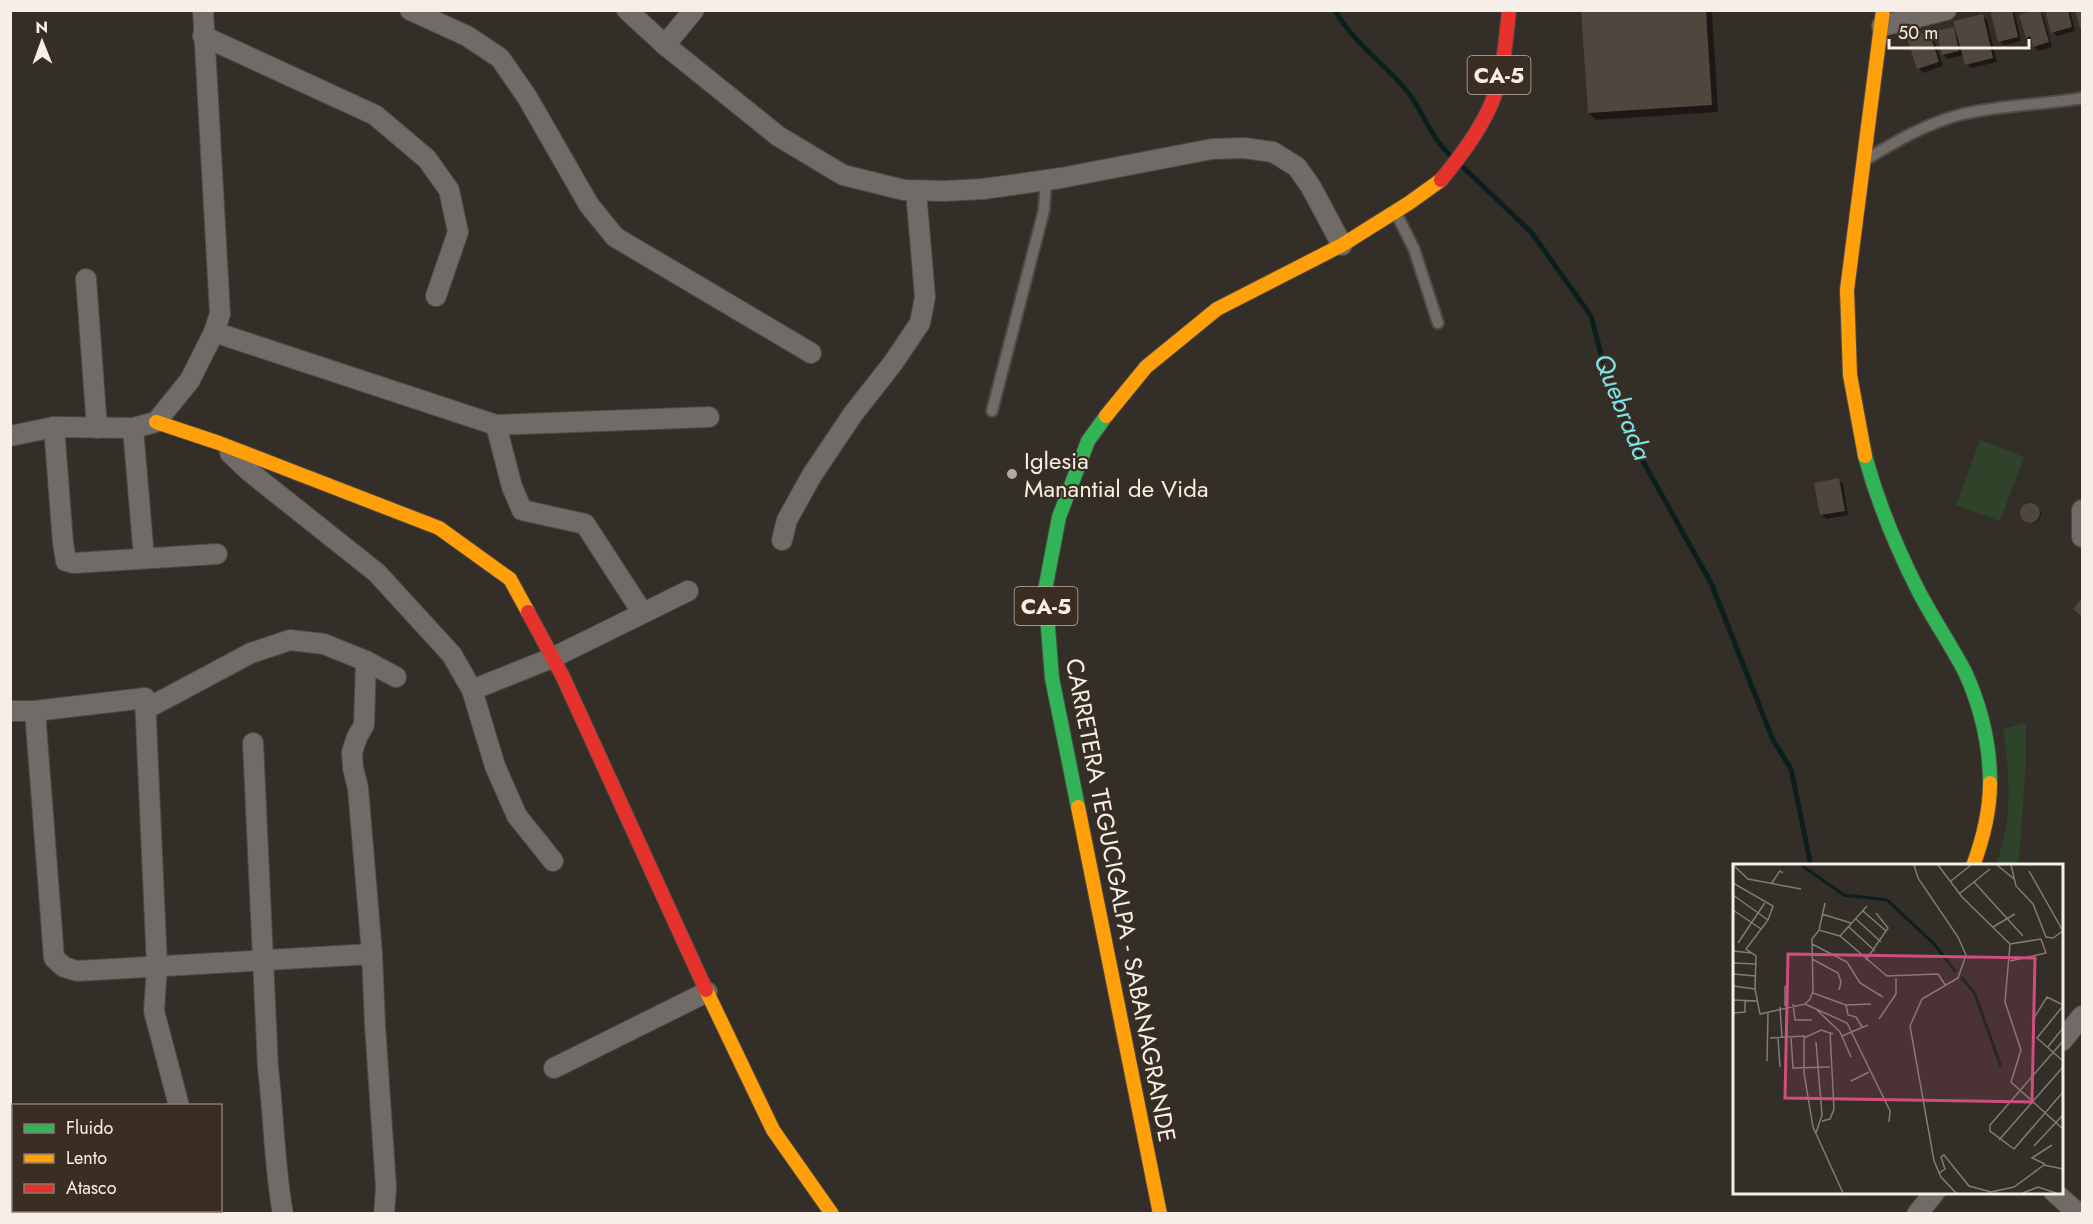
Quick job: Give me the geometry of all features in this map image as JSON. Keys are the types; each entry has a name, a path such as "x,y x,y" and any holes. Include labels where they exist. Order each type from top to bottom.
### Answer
{"main road":[{"name":"CARRETERA TEGUCIGALPA - SABANAGRANDE","path":"1160,1214 1054,689 1045,590 1059,517 1088,441 1115,403 1146,367 1216,309 1342,245 1442,179 1474,135 1494,97 1504,53 1509,10"},
{"path":"1882,18 1847,290 1845,331 1849,375 1856,418 1869,472 1884,514 1932,617 1953,649 1980,712 1988,749 1990,785 1986,821 1974,864"},
{"path":"156,422 219,443 439,528 510,579 552,658 773,1130 832,1214"}],"street":[{"path":"10,436 54,427 133,428 156,422 190,380 214,332 220,314 203,10"},
{"path":"410,10 467,36 500,58 527,97 588,205 615,237 811,353"},
{"path":"627,10 665,45 778,136 843,175 904,190 983,189 1046,180 1212,149 1244,148 1273,152 1297,167 1311,187 1342,245"},
{"path":"665,45 694,10"},
{"path":"1882,18 1946,10"},
{"path":"203,36 375,115 427,159 449,190 458,231 436,296"},
{"path":"782,540 787,520 812,475 853,414 894,363 920,323 925,297 916,191"},
{"path":"86,279 97,428"},
{"path":"214,332 496,425 709,417"},
{"path":"496,425 512,487 522,510 585,524 642,612"},
{"path":"54,427 66,561 74,563 217,555"},
{"path":"133,428 144,558"},
{"path":"219,443 250,472 377,573 452,655 472,690 495,766 517,816 554,861"},
{"path":"2082,510 2082,537"},
{"path":"472,690 552,658 688,591"},
{"path":"146,709 251,653 290,640 324,644 366,661 396,677"},
{"path":"366,661 364,725 352,752 358,789 372,954 386,1187 384,1214"},
{"path":"10,711 35,711 145,698 157,966 154,1011 178,1104"},
{"path":"35,711 54,957 64,967 77,971 372,954"},
{"path":"253,743 266,1041 277,1178 284,1214"},
{"path":"554,1068 707,992"},
{"path":"2063,1039 2082,1016"},
{"path":"1917,1214 1933,1194"},
{"path":"2056,1194 2079,1214"}],"lane":[{"path":"1864,160 1926,126 1959,115 2082,98"},
{"path":"992,411 1044,210 1046,180"},
{"path":"1395,212 1414,249 1438,323"}],"green space":[{"path":"1980,440 2024,457 2000,521 1956,505"},
{"path":"2026,723 2026,762 2017,864 1996,864 2005,831 2009,797 2003,729"}],"building":[{"path":"1581,10 1706,10 1712,105 1588,113"},
{"path":"1990,10 2012,10 2018,37 1998,42"},
{"path":"2040,10 2049,42 2033,47 2030,36 2026,38 2019,15"},
{"path":"2045,10 2068,10 2072,27 2051,33"},
{"path":"2075,10 2082,10 2082,27 2080,28"},
{"path":"1983,14 1993,58 1965,65 1953,21"},
{"path":"1954,27 1959,51 1942,55 1936,31"},
{"path":"1929,31 1939,62 1917,69 1907,38"},
{"path":"1839,478 1845,511 1820,515 1814,483"},
{"path":"2030,503 2037,506 2040,513 2037,520 2030,523 2023,520 2020,513 2023,506"},
{"path":"2082,598 2082,617 2073,609"}],"waterway":[{"name":"Quebrada","path":"1335,10 1350,32 1407,91 1442,147 1449,154"},
{"name":"Quebrada","path":"1464,168 1531,232 1591,316 1607,377 1635,447 1711,583 1773,740 1791,769 1811,864"}],"traffic: fast":[{"path":"1078,807 1052,678 1045,590 1059,517 1088,441 1106,416"},
{"path":"1865,456 1882,508 1903,559 1971,685 1986,740 1990,783"}],"traffic: slow":[{"path":"1865,456 1850,375 1847,290 1883,10"},
{"path":"1106,416 1146,367 1217,309 1342,245 1441,180"},
{"path":"156,422 219,443 439,528 510,579 528,612"},
{"path":"1974,864 1985,825 1990,783"},
{"path":"1078,807 1160,1214"},
{"path":"706,990 773,1130 832,1214"}],"traffic: jam":[{"path":"1441,180 1478,130 1494,97 1506,43 1509,10"},
{"path":"528,612 563,677 706,990"}],"place":[{"name":"Iglesia Manantial de Vida","path":"1012,474"}]}
